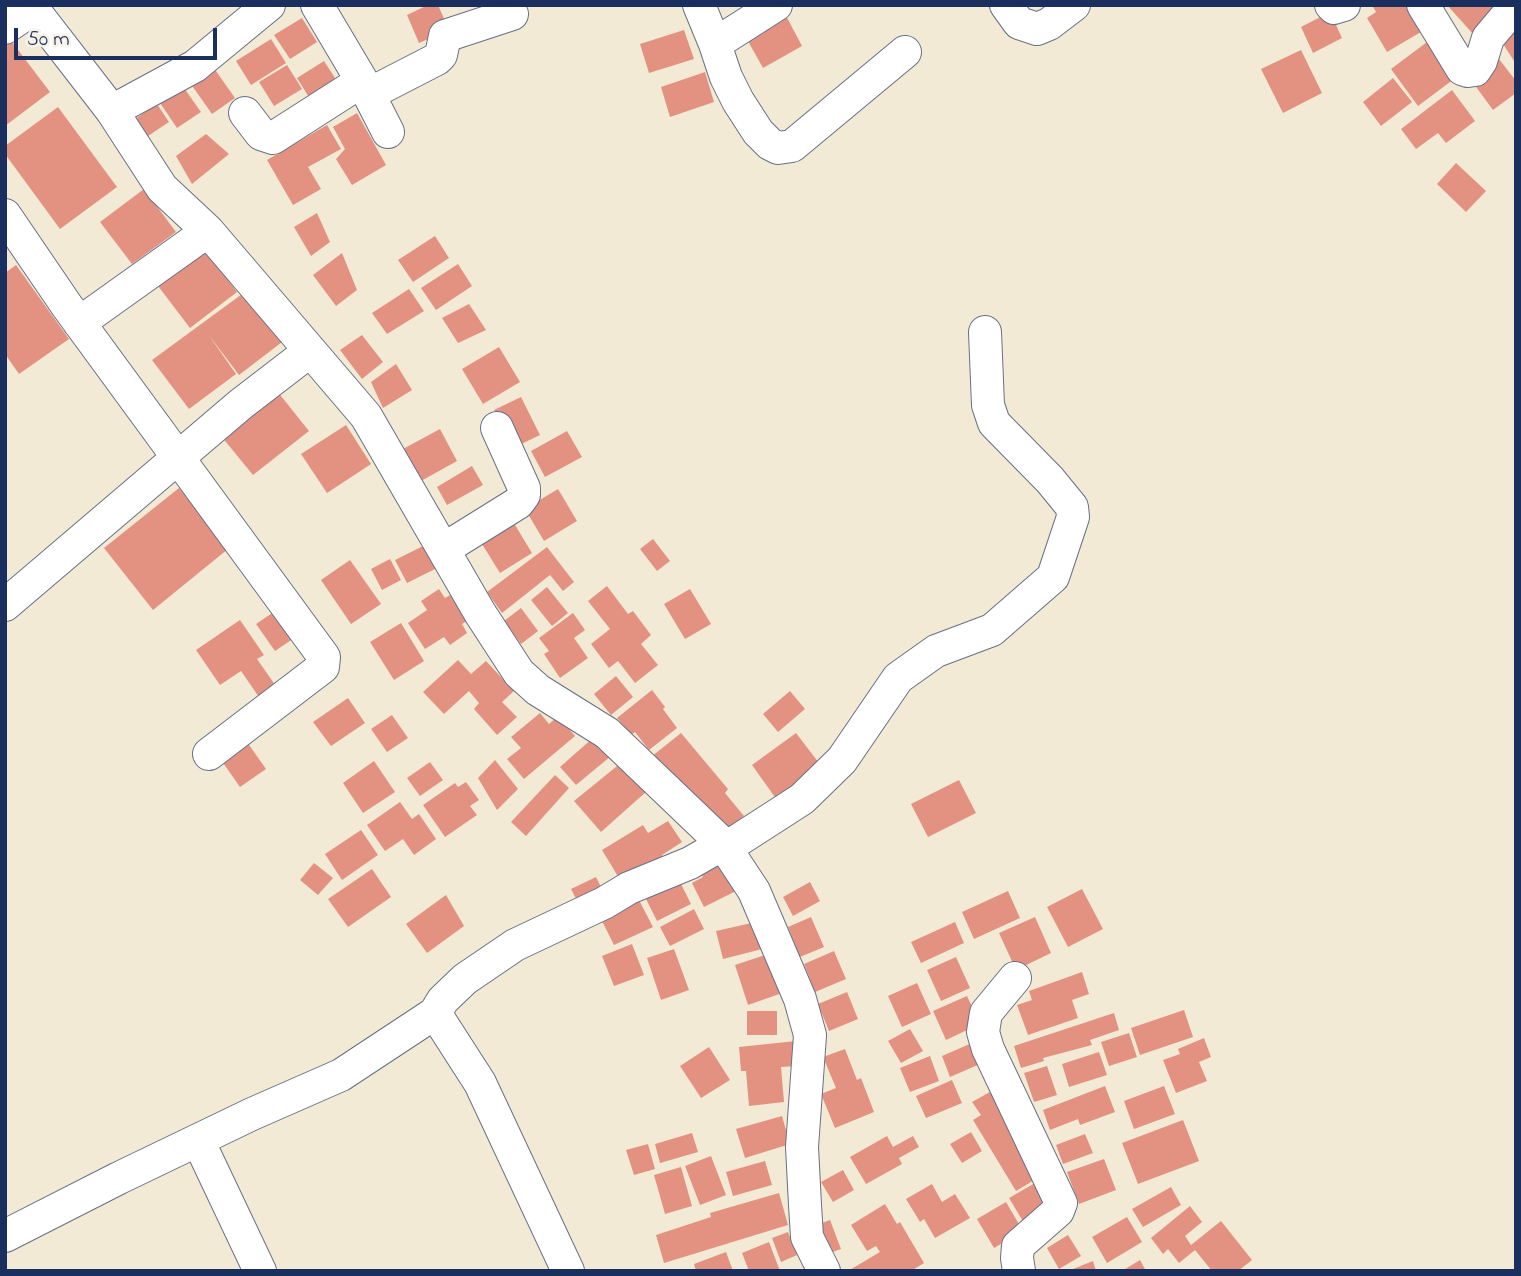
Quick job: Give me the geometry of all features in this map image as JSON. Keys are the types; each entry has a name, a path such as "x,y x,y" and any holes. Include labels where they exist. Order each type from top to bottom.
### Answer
{"street":[{"path":"112,111 195,66 270,5"},
{"path":"317,5 366,88 388,132"},
{"path":"699,5 738,101 758,132 778,148 792,146 905,52"},
{"path":"715,44 776,5"},
{"path":"1006,5 1019,23 1037,29 1049,24 1074,5"},
{"path":"1331,5 1334,8 1344,5"},
{"path":"1423,5 1462,69 1468,71 1475,70 1481,61 1488,38 1516,5"},
{"path":"5,28 32,7 112,111 162,188 208,231 366,416 480,613 519,673 538,690 607,733 724,846 754,891 800,999 810,1035 802,1147 805,1205 807,1237 824,1271"},
{"path":"245,113 261,134 272,138 366,88 437,59 441,55 445,36 512,14"},
{"path":"5,215 79,323 324,657 323,667 209,754"},
{"path":"79,323 208,231"},
{"path":"5,1236 198,1140 341,1075 435,1013 443,1000 465,979 515,945 629,888 724,846 802,799 842,760 898,678 936,651 992,630 1053,578 1073,517 1072,507 1050,480 994,423 988,405 985,332"},
{"path":"5,605 241,404 310,351"},
{"path":"444,549 518,503 524,495 524,488 497,428"},
{"path":"1015,978 986,1013 983,1032 988,1049 1061,1203 1058,1212 1018,1247 1019,1271"},
{"path":"435,1013 480,1083 568,1271"},
{"path":"198,1140 260,1271"}],"building":[{"path":"428,5 438,5 449,30 419,43 407,15"},
{"path":"1372,5 1412,5 1426,29 1387,52 1367,18 1376,12"},
{"path":"1447,5 1508,5 1474,35"},
{"path":"784,12 802,46 763,68 744,34"},
{"path":"1330,12 1342,38 1313,53 1301,27"},
{"path":"302,18 317,42 290,59 274,35"},
{"path":"1516,20 1516,64 1496,33"},
{"path":"684,30 694,59 649,73 640,44"},
{"path":"271,39 286,63 251,85 236,61"},
{"path":"12,42 50,92 5,126 5,47"},
{"path":"1427,42 1454,79 1418,106 1391,69"},
{"path":"1301,50 1322,93 1283,113 1261,69"},
{"path":"1499,59 1516,81 1516,93 1493,110 1471,80"},
{"path":"324,61 339,84 312,102 297,78"},
{"path":"211,64 235,98 212,114 188,80"},
{"path":"287,65 302,89 274,106 259,82"},
{"path":"705,72 714,102 670,117 661,87"},
{"path":"177,78 201,112 177,128 154,94"},
{"path":"1393,78 1412,102 1381,126 1363,102"},
{"path":"1452,90 1475,121 1446,143 1438,133 1416,149 1401,129"},
{"path":"157,104 169,122 136,144 125,126"},
{"path":"58,107 117,187 60,229 5,154 5,146"},
{"path":"357,113 386,165 352,185 336,159 345,149 333,127"},
{"path":"327,125 341,149 308,167 321,189 293,205 267,160"},
{"path":"206,134 229,154 192,184 176,156"},
{"path":"1456,163 1486,191 1466,212 1437,184"},
{"path":"144,189 176,232 132,264 100,222"},
{"path":"317,213 330,242 311,256 294,227"},
{"path":"435,236 449,258 413,282 398,260"},
{"path":"200,242 237,292 190,328 152,278"},
{"path":"342,253 357,290 336,306 313,275"},
{"path":"458,264 472,286 436,310 421,288"},
{"path":"16,265 69,339 19,374 5,354 5,273"},
{"path":"249,289 286,339 239,375 208,334 236,374 189,409 152,360"},
{"path":"409,289 424,311 387,334 372,313"},
{"path":"469,304 486,330 458,343 442,318"},
{"path":"362,335 383,362 362,379 340,350"},
{"path":"499,347 520,382 483,404 462,369"},
{"path":"396,364 412,390 383,408 371,382"},
{"path":"277,391 309,431 253,475 221,436"},
{"path":"521,397 540,435 513,448 494,410"},
{"path":"346,425 371,464 327,493 301,454"},
{"path":"440,429 457,461 421,481 403,449"},
{"path":"567,431 582,457 545,477 531,451"},
{"path":"472,466 483,485 447,505 437,487"},
{"path":"179,488 228,549 153,610 104,548"},
{"path":"558,489 577,521 544,541 525,509"},
{"path":"509,515 532,553 500,573 477,536"},
{"path":"653,539 670,561 657,571 640,549"},
{"path":"425,545 437,568 407,583 395,560"},
{"path":"547,547 574,582 563,591 550,575 502,613 487,592"},
{"path":"390,559 401,580 382,590 371,569"},
{"path":"350,560 381,604 351,624 321,580"},
{"path":"607,586 628,614 633,611 651,635 641,644 658,665 635,683 618,661 609,668 591,644 610,629 588,601"},
{"path":"547,587 568,613 552,626 531,600"},
{"path":"439,589 445,598 450,595 467,621 462,624 467,633 450,645 444,637 425,649 408,623 427,610 421,601"},
{"path":"690,589 711,624 685,639 664,604"},
{"path":"284,605 303,632 275,651 256,624"},
{"path":"521,608 538,631 521,644 504,621"},
{"path":"573,613 585,630 574,638 588,658 560,678 544,654 549,651 539,638"},
{"path":"240,620 264,655 257,659 280,692 263,703 241,671 220,685 196,650"},
{"path":"401,623 424,661 394,680 370,642"},
{"path":"458,660 471,674 486,661 514,691 502,702 517,717 497,735 474,709 479,703 469,691 444,714 423,692"},
{"path":"616,676 633,697 611,715 594,694"},
{"path":"652,690 677,728 649,750 635,732 631,735 617,718"},
{"path":"790,691 805,709 778,732 763,714"},
{"path":"348,698 365,723 331,746 313,722"},
{"path":"540,713 549,724 558,716 575,736 524,779 507,759 521,748 511,737"},
{"path":"392,715 408,738 387,752 371,729"},
{"path":"681,733 728,789 725,793 744,816 722,834 677,777 671,782 651,757"},
{"path":"796,733 822,767 777,800 752,765"},
{"path":"594,737 611,756 576,785 560,767"},
{"path":"247,742 266,769 240,787 221,760"},
{"path":"495,760 518,789 497,810 478,778"},
{"path":"374,761 395,792 363,813 343,783"},
{"path":"430,762 443,780 420,796 407,778"},
{"path":"622,762 647,791 601,832 574,801"},
{"path":"555,775 569,788 526,836 511,822"},
{"path":"959,780 976,813 928,837 911,804"},
{"path":"466,782 479,800 470,806 477,815 445,837 423,805 455,783 458,787"},
{"path":"400,802 412,819 419,814 436,839 414,855 403,839 385,851 367,825"},
{"path":"668,821 682,842 662,855 666,862 625,888 602,850 643,825 648,833"},
{"path":"361,830 378,855 342,880 325,854"},
{"path":"717,853 740,889 704,907 692,883 703,877 696,864"},
{"path":"314,863 333,878 318,895 300,880"},
{"path":"372,869 391,897 348,927 328,899"},
{"path":"596,877 606,897 582,910 571,889"},
{"path":"678,878 691,904 657,921 644,895"},
{"path":"810,882 820,901 793,916 783,897"},
{"path":"1082,889 1103,929 1068,947 1047,907"},
{"path":"1008,891 1020,918 974,939 962,912"},
{"path":"446,895 464,926 427,953 406,924"},
{"path":"639,900 653,927 614,945 601,919"},
{"path":"694,909 704,929 670,946 660,927"},
{"path":"811,917 824,947 800,957 788,927"},
{"path":"1035,917 1051,953 1016,970 999,933"},
{"path":"756,922 762,949 723,959 716,931"},
{"path":"955,922 964,943 921,963 911,942"},
{"path":"632,944 644,975 614,986 602,956"},
{"path":"674,949 689,990 661,1000 647,958"},
{"path":"834,951 846,979 815,992 804,964"},
{"path":"771,953 785,992 748,1005 735,965"},
{"path":"956,957 970,988 941,1001 927,970"},
{"path":"1082,972 1089,994 1072,1000 1078,1018 1028,1035 1017,1005 1032,1000 1029,991"},
{"path":"917,983 931,1014 902,1027 888,996"},
{"path":"847,992 858,1019 829,1031 818,1004"},
{"path":"967,996 980,1024 946,1040 933,1011"},
{"path":"1184,1010 1193,1037 1140,1055 1131,1028"},
{"path":"747,1011 777,1011 777,1035 747,1035"},
{"path":"1114,1013 1119,1030 1090,1040 1092,1045 1043,1058 1044,1061 1021,1068 1014,1046"},
{"path":"910,1029 923,1051 901,1063 888,1041"},
{"path":"1129,1033 1137,1057 1109,1066 1101,1042"},
{"path":"1204,1038 1211,1057 1199,1062 1207,1081 1176,1093 1163,1060 1180,1054 1178,1049"},
{"path":"796,1041 798,1066 781,1067 784,1102 749,1106 746,1071 741,1071 739,1047"},
{"path":"972,1043 980,1064 950,1077 942,1056"},
{"path":"709,1047 730,1080 701,1098 680,1066"},
{"path":"845,1049 857,1080 861,1078 874,1112 835,1128 821,1094 836,1088 823,1057"},
{"path":"1099,1052 1107,1075 1069,1087 1062,1064"},
{"path":"930,1056 939,1081 910,1092 900,1068"},
{"path":"1047,1066 1057,1095 1034,1102 1024,1073"},
{"path":"952,1080 962,1103 926,1118 916,1096"},
{"path":"1105,1086 1115,1112 1080,1125 1078,1119 1050,1130 1043,1110"},
{"path":"1164,1086 1175,1114 1134,1129 1124,1101"},
{"path":"997,1088 1041,1176 1016,1191 973,1120 981,1115 972,1102"},
{"path":"782,1116 790,1144 745,1158 736,1129"},
{"path":"1183,1120 1199,1161 1138,1184 1122,1143"},
{"path":"971,1132 982,1151 962,1163 950,1144"},
{"path":"692,1133 698,1152 660,1163 655,1144"},
{"path":"1085,1134 1093,1153 1063,1164 1056,1145"},
{"path":"887,1136 893,1147 913,1136 919,1147 899,1158 902,1164 866,1184 850,1157"},
{"path":"648,1144 655,1169 634,1175 626,1150"},
{"path":"711,1156 726,1195 700,1205 685,1166"},
{"path":"1104,1159 1116,1190 1079,1204 1067,1172"},
{"path":"765,1161 772,1185 733,1196 726,1172"},
{"path":"681,1167 692,1206 665,1214 654,1175"},
{"path":"843,1170 854,1190 833,1202 821,1182"},
{"path":"1035,1183 1051,1208 1027,1228 1009,1198"},
{"path":"932,1184 942,1202 955,1194 970,1218 935,1238 924,1219 920,1222 906,1199"},
{"path":"1171,1187 1181,1205 1143,1227 1132,1209"},
{"path":"779,1193 788,1225 664,1263 656,1235 711,1217 710,1213"},
{"path":"1006,1202 1023,1231 994,1248 977,1219"},
{"path":"885,1204 897,1224 900,1222 924,1263 911,1271 848,1271 880,1252 876,1246 867,1251 851,1225"},
{"path":"1190,1206 1202,1222 1185,1236 1191,1245 1221,1221 1252,1260 1238,1271 1212,1271 1195,1250 1179,1263 1168,1249 1163,1254 1151,1238"},
{"path":"1127,1217 1142,1242 1107,1263 1092,1237"},
{"path":"830,1220 841,1249 821,1256 809,1228"},
{"path":"788,1232 797,1255 781,1262 772,1238"},
{"path":"1068,1235 1081,1256 1059,1269 1047,1248"},
{"path":"769,1242 780,1271 749,1271 742,1253"},
{"path":"726,1252 733,1271 696,1271 694,1264"},
{"path":"1140,1260 1146,1271 1122,1271"},
{"path":"1093,1261 1096,1271 1068,1271"}]}
